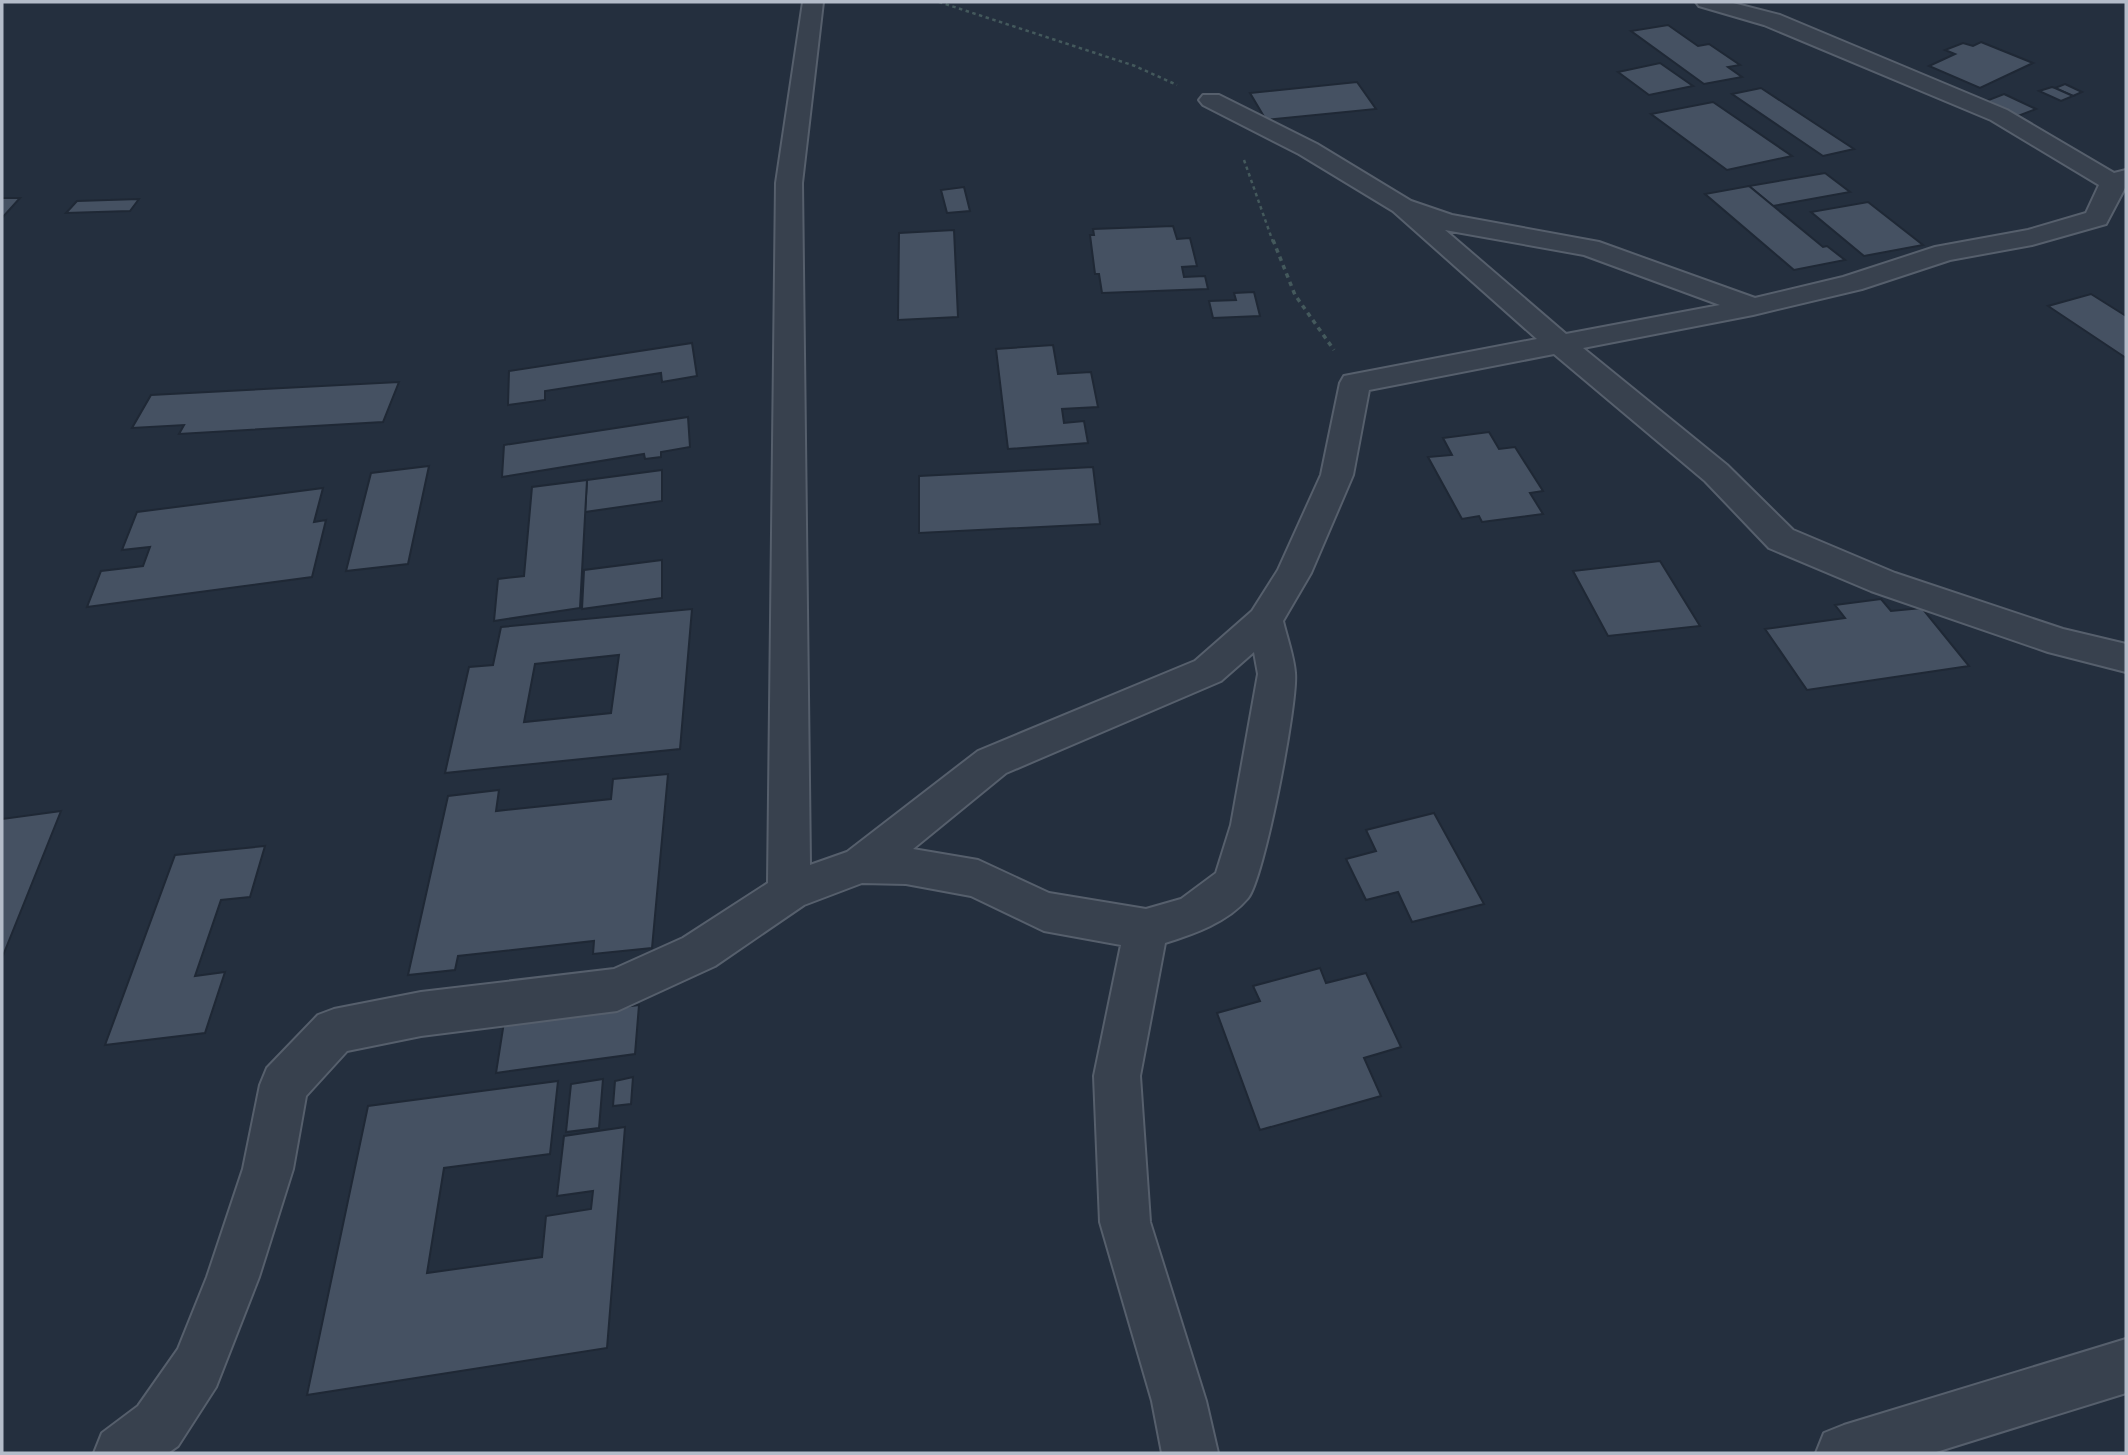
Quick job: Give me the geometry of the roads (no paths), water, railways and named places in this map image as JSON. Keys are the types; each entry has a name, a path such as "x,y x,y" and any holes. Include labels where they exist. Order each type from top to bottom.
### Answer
{"street":[{"path":"789,892 789,183 813,2"},
{"path":"1706,2 1772,20 1999,115 2120,181 2097,218"},
{"path":"1211,100 1308,149 1402,206 1560,344 1716,473 1781,539 1883,582 2061,642 2126,658"},
{"path":"1402,206 1446,222 1590,248 1753,307"},
{"path":"121,1453 158,1426 197,1368 233,1276 268,1169 284,1085 334,1031 421,1014 617,989 699,952 789,892 862,865 992,762 1208,671 1265,621 1294,573 1337,475 1355,383 1753,307 1852,283 1945,253 2032,237 2097,218 2126,225"},
{"path":"862,865 905,866 978,879 1044,912 1146,929 1193,915 1234,884 1251,825 1277,674 1265,621"},
{"path":"1146,929 1117,1076 1125,1222 1179,1401 1190,1453"},
{"path":"1844,1453 2126,1366"}]}
